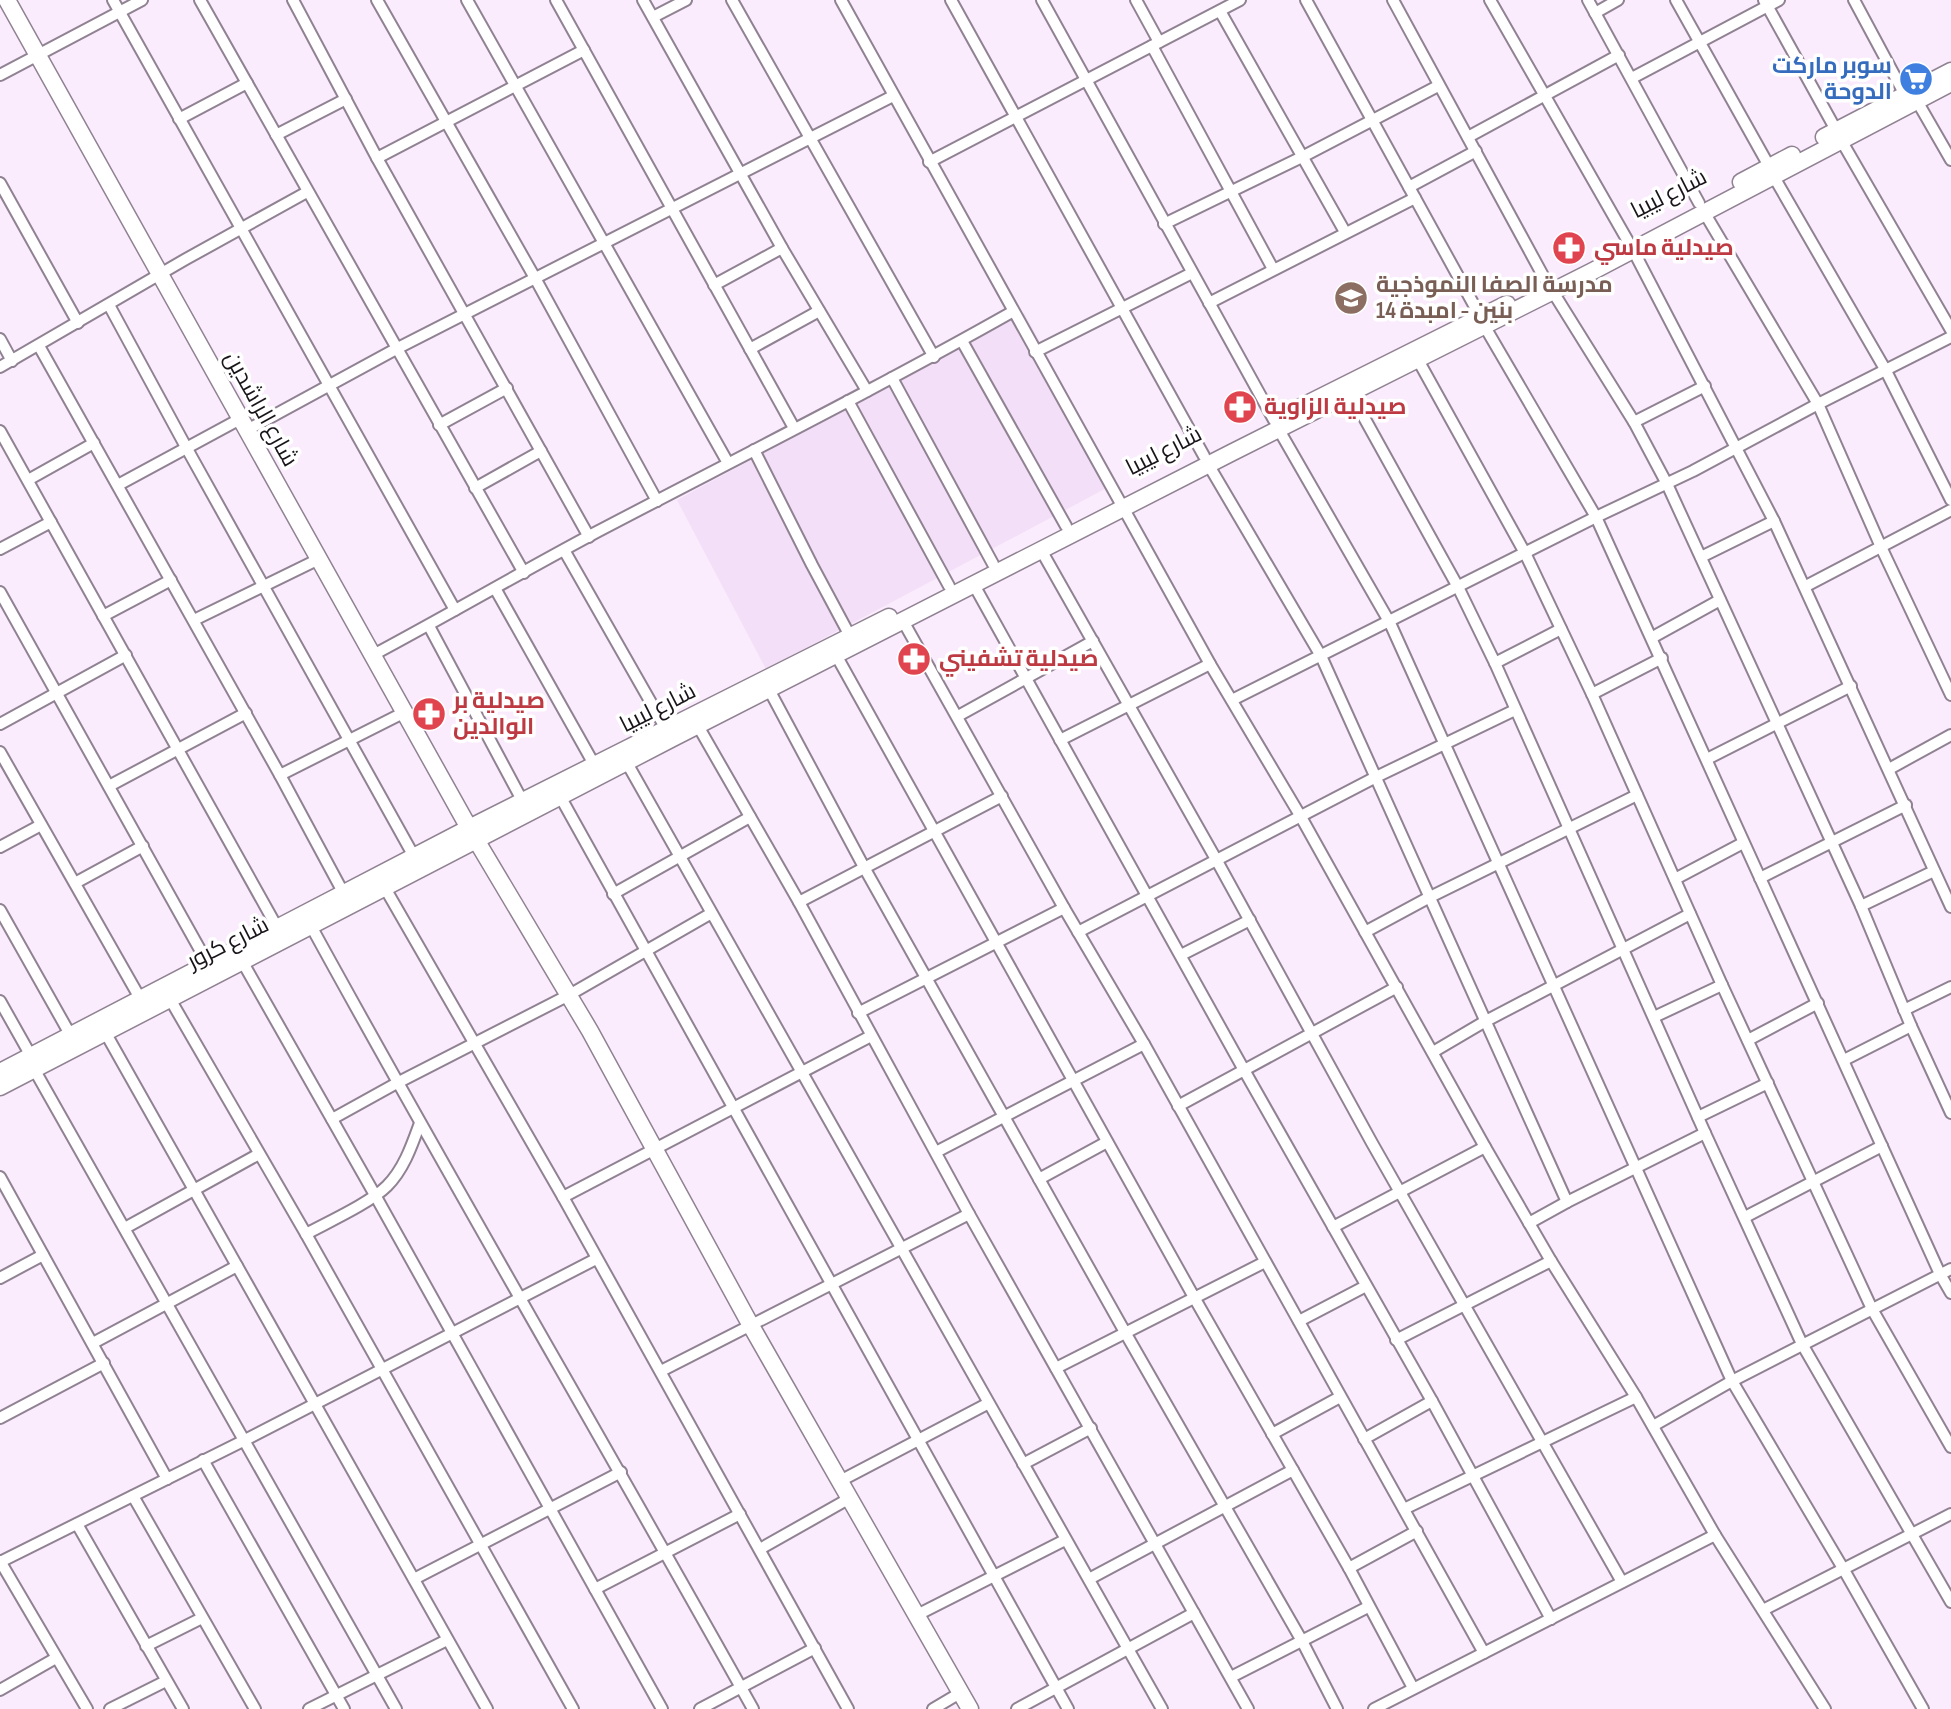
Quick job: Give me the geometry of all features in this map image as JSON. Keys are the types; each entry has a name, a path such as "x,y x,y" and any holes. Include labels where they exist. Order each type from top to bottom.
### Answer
{"main road":[{"name":"شارع الراشدين","path":"6,0 473,834 569,995 750,1324 970,1709"},
{"name":"شارع ليبيا","path":"1911,98 1951,71"},
{"name":"شارع ليبيا","path":"766,685 836,655 974,585 1206,460 1408,361 1911,98 1951,83"},
{"name":"شارع ليبيا","path":"1277,425 1351,394 1408,361"},
{"name":"شارع ليبيا","path":"473,834 523,802 666,729 717,710 850,636 948,586 1066,526 1121,504"},
{"name":"شارع ليبيا","path":"473,834 561,798 698,726 717,710"},
{"name":"شارع كرور","path":"0,1087 71,1036 344,894 418,863 473,834"},
{"name":"شارع كرور","path":"0,1072 33,1062 105,1032 385,888 418,863"}],"street":[{"path":"113,0 455,611"},
{"path":"0,75 142,0"},
{"path":"200,0 524,573"},
{"path":"293,0 377,158 589,537"},
{"path":"377,0 535,278 657,501"},
{"path":"467,0 728,463"},
{"path":"556,0 794,428"},
{"path":"643,0 782,248 867,391"},
{"path":"653,17 686,0"},
{"path":"732,0 934,357"},
{"path":"841,0 1012,312 1210,664 1301,817 1485,1147 1551,1261 1636,1397 1715,1535 1825,1709"},
{"path":"951,0 1206,460 1321,656 1567,1202"},
{"path":"1042,0 1164,225 1390,623 1731,1381 1923,1709"},
{"path":"1136,0 1155,44 1273,269"},
{"path":"1306,0 1483,322 1596,517 1653,637 1743,843 1882,1146 1946,1271 1951,1293"},
{"path":"1392,0 1550,288 1634,422 1667,484 1861,906 1911,1026 1951,1111"},
{"path":"1490,0 1630,245 1774,521 1951,907"},
{"path":"1588,0 1702,208 1818,404 1881,547 1946,669 1951,695"},
{"path":"1595,13 1618,0"},
{"path":"1676,0 1771,172 1885,369 1951,500"},
{"path":"1632,78 1765,3 1779,0"},
{"path":"1854,0 1951,160"},
{"path":"929,162 1235,1"},
{"path":"1765,3 1951,330"},
{"path":"1220,11 1345,232"},
{"path":"377,158 584,50"},
{"path":"1468,137 1619,55"},
{"path":"178,119 247,83"},
{"path":"1164,225 1303,157 1438,86"},
{"path":"118,485 186,447 329,385 893,96"},
{"path":"276,135 346,99"},
{"path":"1409,187 1476,151"},
{"path":"0,183 78,323"},
{"path":"0,367 307,192"},
{"path":"1209,303 1415,198"},
{"path":"714,285 782,248"},
{"path":"1035,352 1192,273"},
{"path":"109,305 418,863"},
{"path":"750,349 820,311"},
{"path":"373,655 496,590 564,550 934,357 1012,312"},
{"path":"1232,700 1667,484 1951,337"},
{"path":"0,339 12,361"},
{"path":"962,341 1066,526"},
{"path":"39,346 246,713 344,894"},
{"path":"1408,361 1525,553 1592,694 1721,985 1871,1309 1951,1447"},
{"path":"892,377 993,564"},
{"path":"1634,422 1705,386"},
{"path":"439,425 506,388"},
{"path":"1351,394 1458,587 1802,1344 1951,1602"},
{"path":"848,401 948,586"},
{"path":"0,431 278,929"},
{"path":"28,480 94,443"},
{"path":"754,450 850,636"},
{"path":"475,488 541,451"},
{"path":"1806,586 1951,510"},
{"path":"1701,557 1774,521"},
{"path":"0,549 51,522"},
{"path":"564,550 666,729"},
{"path":"1041,550 1622,1582"},
{"path":"194,621 319,559"},
{"path":"103,616 171,580"},
{"path":"974,585 1432,1401 1551,1619"},
{"path":"496,590 595,766"},
{"path":"0,592 208,964"},
{"path":"1653,637 1720,600"},
{"path":"903,621 1064,908 1144,1044 1484,1653"},
{"path":"429,626 523,802"},
{"path":"1494,663 1562,629"},
{"path":"958,716 1093,641"},
{"path":"0,724 125,655"},
{"path":"836,655 1195,1299 1349,1568 1413,1688"},
{"path":"1592,694 1662,658"},
{"path":"1060,740 1210,664"},
{"path":"766,685 865,869 1302,1642 1337,1709"},
{"path":"1707,758 1851,686"},
{"path":"1078,932 1376,777 1515,710"},
{"path":"280,775 405,712"},
{"path":"109,786 246,713"},
{"path":"698,726 799,902 969,1214 1248,1709"},
{"path":"1889,769 1951,735"},
{"path":"0,752 141,1000"},
{"path":"627,763 710,914 803,1072 987,1404 1162,1709"},
{"path":"1365,932 1637,794"},
{"path":"799,902 1002,796"},
{"path":"561,798 1068,1709"},
{"path":"1760,878 1906,805"},
{"path":"613,894 750,817"},
{"path":"0,847 41,825"},
{"path":"1675,879 1743,843"},
{"path":"75,883 143,846"},
{"path":"1861,906 1934,871"},
{"path":"385,888 563,1197 848,1709"},
{"path":"858,1013 1064,908"},
{"path":"0,910 71,1036"},
{"path":"332,1119 569,995 710,914"},
{"path":"1433,1052 1484,1022 1690,914"},
{"path":"1181,955 1250,920"},
{"path":"311,926 397,1083 621,1472 753,1709"},
{"path":"242,961 662,1709"},
{"path":"1654,1017 1721,985"},
{"path":"1178,1106 1397,987"},
{"path":"1904,1010 1951,987"},
{"path":"170,999 306,1234 573,1709"},
{"path":"0,1001 167,1304 397,1709"},
{"path":"1748,1040 1818,1003"},
{"path":"1843,1060 1911,1026"},
{"path":"105,1032 487,1709"},
{"path":"563,1197 654,1147 871,1036"},
{"path":"936,1152 1144,1044"},
{"path":"1699,1118 1768,1083"},
{"path":"306,1234 388,1185 410,1150 420,1123"},
{"path":"1529,1223 1705,1133"},
{"path":"1040,1179 1107,1142"},
{"path":"1745,1217 1882,1146"},
{"path":"1333,1227 1485,1147"},
{"path":"125,1228 259,1154"},
{"path":"0,1177 167,1479"},
{"path":"661,1371 969,1214"},
{"path":"0,1279 43,1255"},
{"path":"87,1709 0,1561 244,1440 596,1259"},
{"path":"1396,1340 1551,1261"},
{"path":"1056,1368 1265,1262"},
{"path":"93,1343 237,1266"},
{"path":"1653,1426 1731,1381 1946,1271"},
{"path":"1299,1321 1366,1286"},
{"path":"0,1418 104,1363"},
{"path":"1272,1434 1340,1396"},
{"path":"1404,1509 1636,1397"},
{"path":"1364,1439 1432,1401"},
{"path":"840,1481 987,1404"},
{"path":"1023,1464 1091,1428"},
{"path":"203,1460 344,1709"},
{"path":"1089,1579 1293,1470"},
{"path":"414,1579 621,1472"},
{"path":"133,1496 255,1709"},
{"path":"760,1549 850,1498"},
{"path":"595,1588 740,1514"},
{"path":"1763,1610 1951,1514"},
{"path":"77,1524 183,1709"},
{"path":"1349,1568 1417,1531"},
{"path":"1374,1709 1715,1535"},
{"path":"917,1615 1065,1540"},
{"path":"1231,1677 1368,1607"},
{"path":"1017,1709 1194,1613"},
{"path":"146,1646 202,1618"},
{"path":"309,1709 447,1640"},
{"path":"700,1709 815,1648"},
{"path":"0,1690 56,1658"},
{"path":"110,1709 166,1681"},
{"path":"933,1709 960,1693"}],"shaded area":[{"path":"1024,313 1116,483 766,669 677,500"}],"place":[{"name":"سوبر ماركت الدوحة","path":"1916,79"},
{"name":"صيدلية ماسي","path":"1569,248"},
{"name":"مدرسة الصفا النموذجية بنين - امبدة 14","path":"1351,298"},
{"name":"صيدلية الزاوية","path":"1240,407"},
{"name":"صيدلية تشفيني","path":"914,659"},
{"name":"صيدلية بر الوالدين","path":"429,714"}]}
